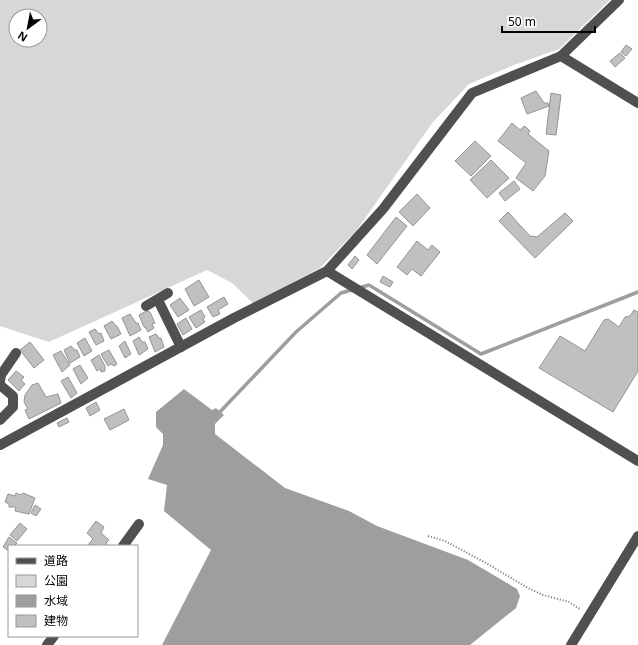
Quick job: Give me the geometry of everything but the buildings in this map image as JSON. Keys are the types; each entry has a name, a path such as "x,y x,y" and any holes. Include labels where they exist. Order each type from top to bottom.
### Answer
{"street":[{"path":"0,445 181,347 327,271 383,209 472,93 561,56 619,0"},
{"path":"561,56 638,103"},
{"path":"327,271 638,461"},
{"path":"146,306 168,293"},
{"path":"158,300 181,347"},
{"path":"0,380 1,375 16,353"},
{"path":"0,385 13,396 13,408 0,420"},
{"path":"124,545 139,524"},
{"path":"571,645 638,536"},
{"path":"47,645 53,637"}],"path":[{"path":"428,536 452,544 543,595 569,602 590,614"}],"green space":[{"path":"0,0 610,0 559,49 514,65 469,84 433,122 356,231 320,268 253,303 232,283 207,270 49,342 0,326"}],"water":[{"path":"184,389 212,410 216,408 224,415 215,424 215,434 285,488 349,511 377,526 468,560 517,589 520,596 516,608 470,645 162,645 211,550 164,511 167,485 148,479 163,445 163,434 156,427 156,412"}],"waterway":[{"path":"217,415 296,332 341,293 369,285 481,354 638,292"}]}
